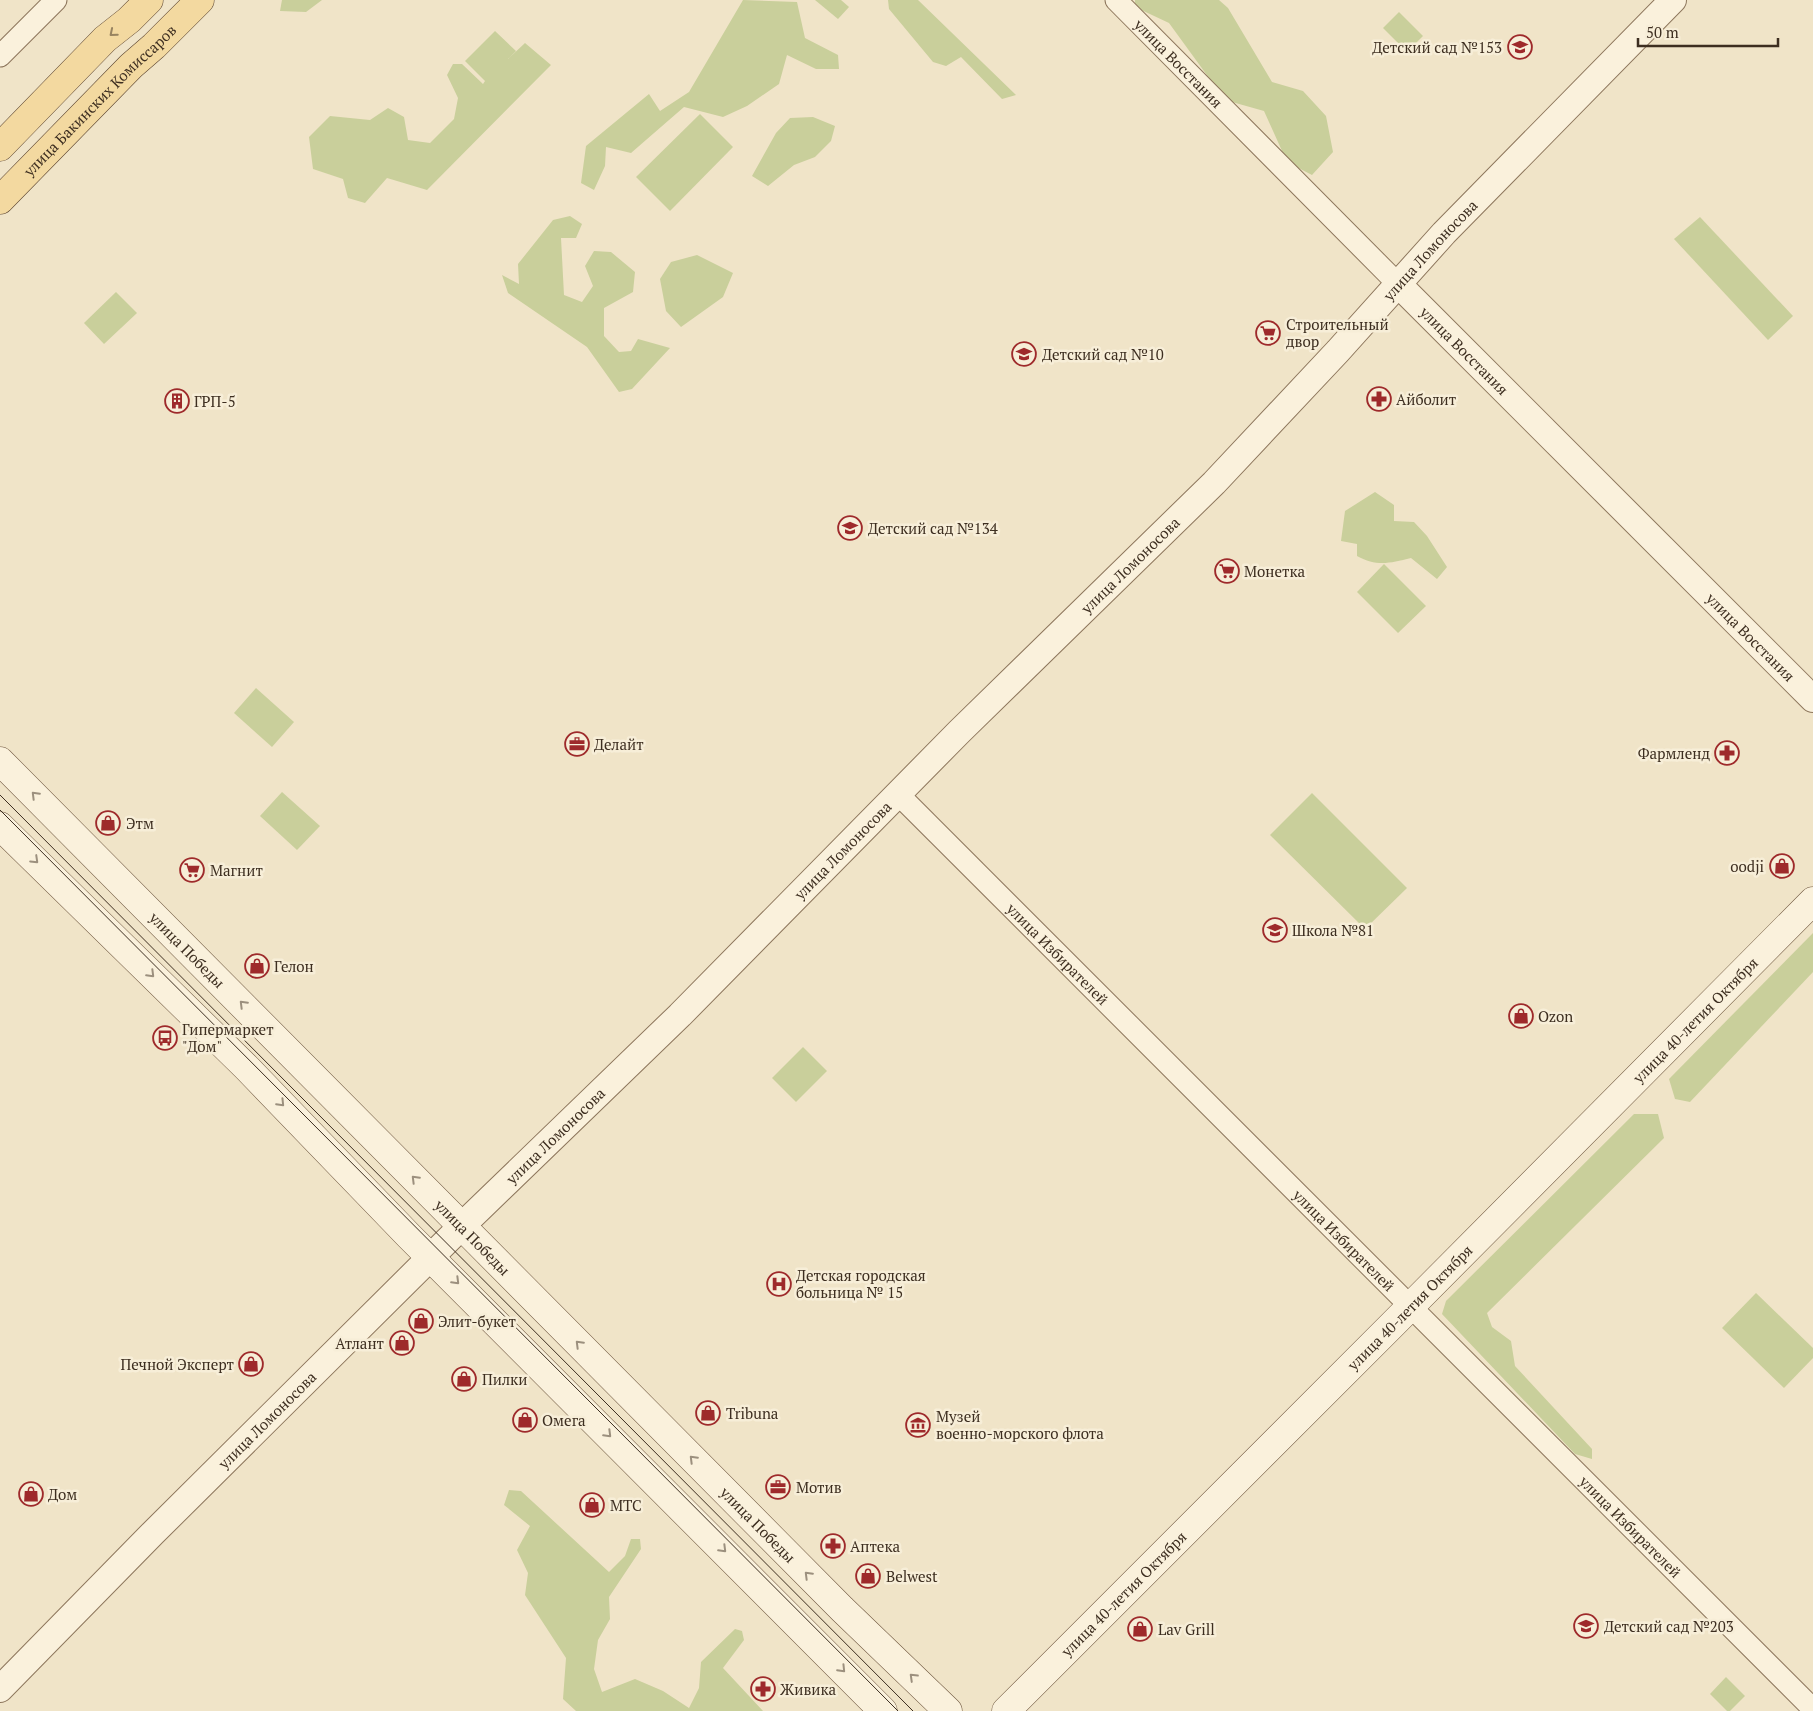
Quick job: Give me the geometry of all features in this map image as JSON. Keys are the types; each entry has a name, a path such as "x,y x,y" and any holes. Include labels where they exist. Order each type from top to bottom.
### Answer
{"main road":[{"path":"0,147 106,39 129,20 148,0"},
{"name":"улица Бакинских Комиссаров","path":"0,200 131,66 200,0"},
{"name":"улица Победы","path":"0,761 842,1609 948,1711"},
{"path":"0,826 247,1068 431,1257 883,1711"},
{"name":"улица 40-летия Октября","path":"1006,1711 1411,1307 1813,901"}],"street":[{"path":"0,56 56,0"},
{"name":"улица Восстания","path":"1116,0 1813,699"},
{"name":"улица Ломоносова","path":"0,1689 153,1533 462,1226 680,1015 898,794 1214,483 1338,351 1444,233 1673,0"},
{"name":"улица Избирателей","path":"898,794 1813,1709"}],"green space":[{"path":"282,0 322,0 306,12 280,11"},
{"path":"743,0 797,2 805,38 838,55 839,69 816,69 787,55 779,84 747,106 723,117 684,107 631,153 606,147 605,166 594,190 581,183 586,146 649,94 660,111 689,92"},
{"path":"815,0 841,0 849,7 838,19"},
{"path":"888,0 918,0 1016,95 1002,99 961,57 946,66 933,62 889,9"},
{"path":"1135,0 1219,0 1228,8 1272,82 1303,91 1326,116 1333,152 1312,175 1287,162 1264,111 1225,100 1169,23 1135,7"},
{"path":"1399,12 1423,36 1407,52 1383,28"},
{"path":"495,31 516,51 508,59 525,43 551,65 427,190 387,178 365,203 348,198 343,179 313,169 309,137 330,116 370,120 388,108 404,117 408,140 430,143 454,119 458,98 447,75 453,64 462,64 483,84 485,81 465,61"},
{"path":"700,114 733,147 670,211 636,177"},
{"path":"813,117 835,126 831,141 815,157 794,165 768,186 752,176 776,133 790,118"},
{"path":"570,216 582,224 576,238 561,238 564,295 582,302 593,286 585,266 594,251 611,252 635,272 633,292 604,308 604,336 619,352 631,351 638,339 670,348 632,389 619,392 587,347 508,293 502,275 519,284 518,264 553,220"},
{"path":"1700,217 1793,316 1768,340 1674,239"},
{"path":"697,255 733,273 723,297 681,327 666,311 660,279 671,262"},
{"path":"116,292 137,313 104,344 84,323"},
{"path":"1375,492 1394,505 1394,521 1414,522 1427,536 1447,567 1437,579 1411,558 1390,562 1371,562 1357,556 1357,544 1341,541 1345,511"},
{"path":"1384,564 1426,606 1398,633 1357,592"},
{"path":"256,688 294,722 272,747 234,713"},
{"path":"282,792 320,826 297,850 260,816"},
{"path":"1312,793 1407,888 1365,929 1270,835"},
{"path":"1813,933 1813,972 1690,1102 1675,1099 1669,1079"},
{"path":"803,1047 827,1071 796,1102 772,1078"},
{"path":"1634,1114 1658,1114 1664,1138 1487,1313 1492,1327 1511,1341 1515,1366 1592,1449 1592,1459 1575,1454 1442,1314 1446,1301"},
{"path":"1756,1293 1813,1348 1813,1358 1784,1388 1722,1328"},
{"path":"509,1490 521,1491 609,1572 625,1556 631,1539 640,1539 641,1549 609,1597 610,1619 598,1640 594,1669 602,1692 635,1679 663,1691 689,1708 699,1688 701,1662 735,1629 742,1631 744,1640 723,1668 763,1711 576,1711 563,1699 566,1658 525,1595 528,1573 517,1550 530,1526 504,1505"},
{"path":"1726,1677 1745,1696 1730,1711 1727,1711 1710,1694"}],"tram line":[{"path":"0,795 913,1711"},
{"path":"0,810 898,1711"}],"place":[{"name":"Детский сад №153","path":"1520,47"},
{"name":"Строительный двор","path":"1268,333"},
{"name":"Детский сад №10","path":"1024,354"},
{"name":"Айболит","path":"1379,399"},
{"name":"ГРП-5","path":"177,401"},
{"name":"Детский сад №134","path":"850,528"},
{"name":"Монетка","path":"1227,571"},
{"name":"Делайт","path":"577,744"},
{"name":"Фармленд","path":"1727,753"},
{"name":"Этм","path":"108,823"},
{"name":"oodji","path":"1782,866"},
{"name":"Магнит","path":"192,870"},
{"name":"Школа №81","path":"1275,930"},
{"name":"Гелон","path":"257,966"},
{"name":"Ozon","path":"1521,1016"},
{"name":"Гипермаркет \"Дом\"","path":"165,1038"},
{"name":"Детская городская больница № 15","path":"779,1284"},
{"name":"Элит-букет","path":"421,1321"},
{"name":"Атлант","path":"402,1343"},
{"name":"Печной Эксперт","path":"251,1364"},
{"name":"Пилки","path":"464,1379"},
{"name":"Tribuna","path":"708,1413"},
{"name":"Омега","path":"525,1420"},
{"name":"Музей военно-морского флота","path":"918,1425"},
{"name":"Мотив","path":"778,1487"},
{"name":"Дом","path":"31,1494"},
{"name":"МТС","path":"592,1505"},
{"name":"Аптека","path":"833,1546"},
{"name":"Belwest","path":"868,1576"},
{"name":"Детский сад №203","path":"1586,1626"},
{"name":"Lav Grill","path":"1140,1629"},
{"name":"Живика","path":"763,1689"}]}
